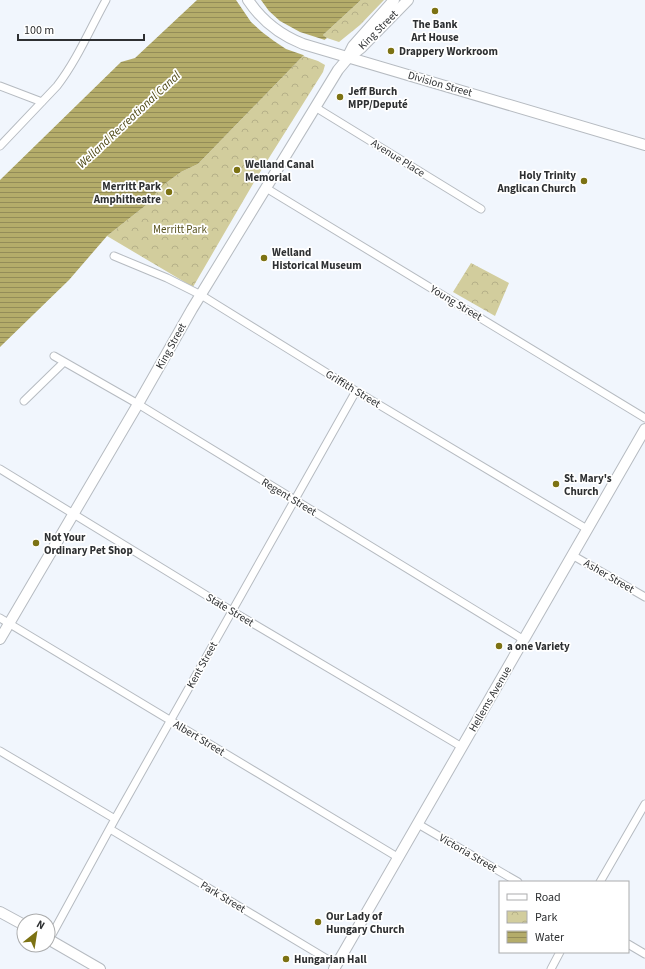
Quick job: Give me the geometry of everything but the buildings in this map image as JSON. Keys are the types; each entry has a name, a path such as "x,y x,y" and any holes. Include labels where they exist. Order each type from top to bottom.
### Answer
{"main road":[{"name":"Division Street","path":"248,0 254,9 275,29 293,40 348,58 549,115 645,145"},
{"name":"King Street","path":"348,58 353,46 394,0"},
{"name":"King Street","path":"0,639 201,295 338,70 348,58 361,48 408,0"},
{"name":"Hellems Avenue","path":"336,967 645,429"},
{"path":"0,912 16,921"},
{"path":"56,944 100,969"}],"street":[{"path":"0,146 57,86 68,71 104,1"},
{"path":"0,86 42,102"},
{"name":"Avenue Place","path":"315,107 481,210"},
{"name":"Young Street","path":"266,188 645,418"},
{"name":"Griffith Street","path":"114,256 167,278 201,295 356,391 587,529"},
{"name":"Regent Street","path":"54,356 138,404 524,640"},
{"path":"24,401 64,362"},
{"name":"Kent Street","path":"56,926 356,391"},
{"name":"State Street","path":"0,469 232,612 462,747"},
{"name":"Asher Street","path":"572,555 645,597"},
{"name":"Albert Street","path":"0,618 399,858"},
{"path":"0,751 115,819"},
{"path":"601,881 645,804"},
{"name":"Victoria Street","path":"418,824 516,881"},
{"name":"Park Street","path":"110,829 336,967"},
{"path":"629,945 645,954"},
{"path":"551,969 559,953"}],"green space":[{"path":"361,0 384,0 360,25 339,42 323,35"},
{"name":"Merritt Park","path":"303,56 325,65 323,72 257,177 193,287 107,236 150,202 156,193 166,183 181,172 198,164"},
{"path":"471,263 509,283 495,316 453,292"}],"water":[{"name":"Welland Recreational Canal","path":"197,0 361,0 323,35 327,38 303,56 198,164 181,172 166,183 156,193 150,202 107,236 69,280 0,347 0,180 121,62 135,58"}],"pier":[{"path":"236,0 261,0 269,11 280,21 300,32 325,40 306,56 286,49 251,22"}],"place":[{"name":"The Bank Art House","path":"435,11"},
{"name":"Drappery Workroom","path":"391,51"},
{"name":"Jeff Burch MPP/Deputé","path":"340,97"},
{"name":"Welland Canal Memorial","path":"237,170"},
{"name":"Holy Trinity Anglican Church","path":"584,181"},
{"name":"Merritt Park Amphitheatre","path":"169,192"},
{"name":"Welland Historical Museum","path":"264,258"},
{"name":"St. Mary's Church","path":"556,484"},
{"name":"Not Your Ordinary Pet Shop","path":"36,543"},
{"name":"a one Variety","path":"499,646"},
{"name":"Our Lady of Hungary Church","path":"318,922"},
{"name":"Hungarian Hall","path":"286,959"}]}
